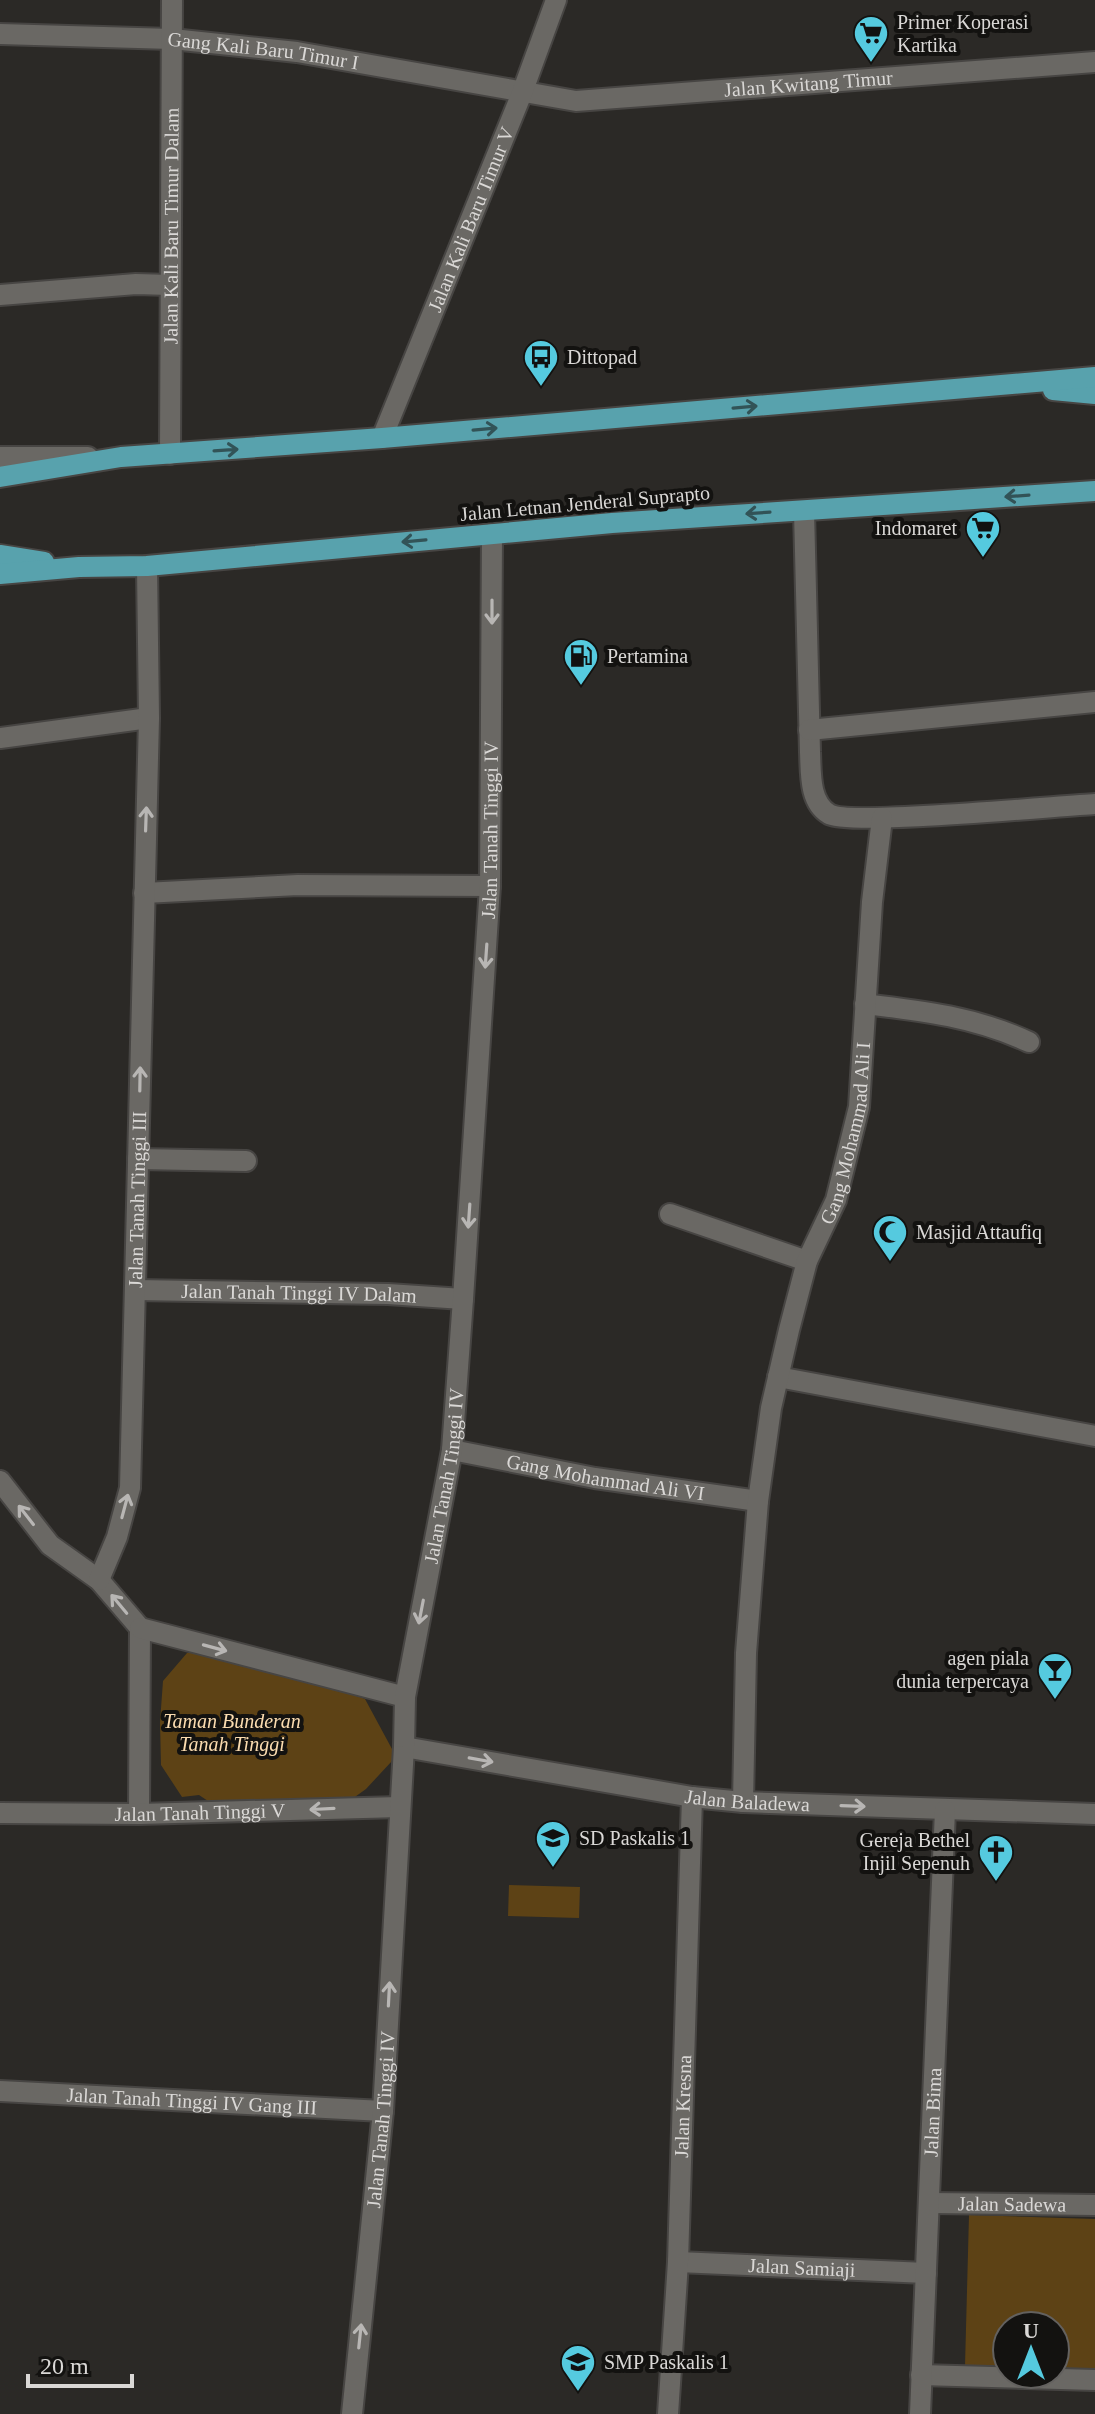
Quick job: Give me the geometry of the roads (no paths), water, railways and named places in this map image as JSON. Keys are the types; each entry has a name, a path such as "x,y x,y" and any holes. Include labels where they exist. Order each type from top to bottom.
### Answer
{"main road":[{"path":"0,477 121,457 382,438 1095,377"},
{"path":"994,385 1095,394"},
{"name":"Jalan Letnan Jenderal Suprapto","path":"0,574 79,567 147,566 612,523 1095,491"},
{"name":"Jalan Letnan Jenderal Suprapto","path":"0,555 79,567"}],"street":[{"name":"Jalan Kali Baru Timur Dalam","path":"170,454 172,0"},
{"name":"Jalan Kali Baru Timur V","path":"382,438 522,93 556,0"},
{"name":"Gang Kali Baru Timur I","path":"0,34 172,39 297,52 500,86 522,93"},
{"name":"Jalan Kwitang Timur","path":"522,93 576,101 1095,62"},
{"path":"0,295 136,284 170,285"},
{"path":"0,457 121,457"},
{"path":"804,511 809,730 812,785 817,803 831,816 882,818 1095,804"},
{"name":"Jalan Tanah Tinggi IV","path":"352,2414 383,2111 405,1697 452,1450 490,886 492,534"},
{"name":"Jalan Tanah Tinggi III","path":"99,1580 117,1537 130,1488 149,718 147,566"},
{"path":"809,730 1095,702"},
{"path":"0,738 149,718"},
{"name":"Gang Mohammad Ali I","path":"743,1802 746,1653 758,1501 778,1377 807,1261 836,1200 859,1107 872,902 882,818"},
{"path":"144,893 298,885 490,886"},
{"path":"865,1004 957,1016 1029,1042"},
{"path":"138,1159 246,1161"},
{"path":"670,1214 807,1261"},
{"name":"Jalan Tanah Tinggi IV Dalam","path":"135,1290 388,1294 463,1299"},
{"path":"778,1377 1095,1436"},
{"name":"Gang Mohammad Ali VI","path":"452,1450 595,1478 758,1501"},
{"path":"0,1481 50,1545 99,1580 140,1628 405,1697"},
{"path":"139,1814 140,1628"},
{"name":"Jalan Baladewa","path":"404,1747 692,1797 743,1802 1095,1814"},
{"name":"Jalan Kresna","path":"668,2414 678,2262 692,1797"},
{"name":"Jalan Tanah Tinggi V","path":"0,1813 139,1814 400,1807"},
{"name":"Jalan Bima","path":"920,2414 945,1810"},
{"name":"Jalan Tanah Tinggi IV Gang III","path":"0,2091 383,2111"},
{"name":"Jalan Sadewa","path":"930,2203 1095,2205"},
{"name":"Jalan Samiaji","path":"678,2262 926,2273"},
{"path":"921,2375 1095,2380"}],"place":[{"name":"Primer Koperasi Kartika","path":"871,64"},
{"name":"Dittopad","path":"541,388"},
{"name":"Indomaret","path":"983,559"},
{"name":"Pertamina","path":"581,687"},
{"name":"Masjid Attaufiq","path":"890,1263"},
{"name":"agen piala dunia terpercaya","path":"1055,1701"},
{"name":"SD Paskalis 1","path":"553,1869"},
{"name":"Gereja Bethel Injil Sepenuh","path":"996,1883"},
{"name":"SMP Paskalis 1","path":"578,2393"}],"park label":[{"name":"Taman Bunderan Tanah Tinggi","path":"232,1732"}]}
